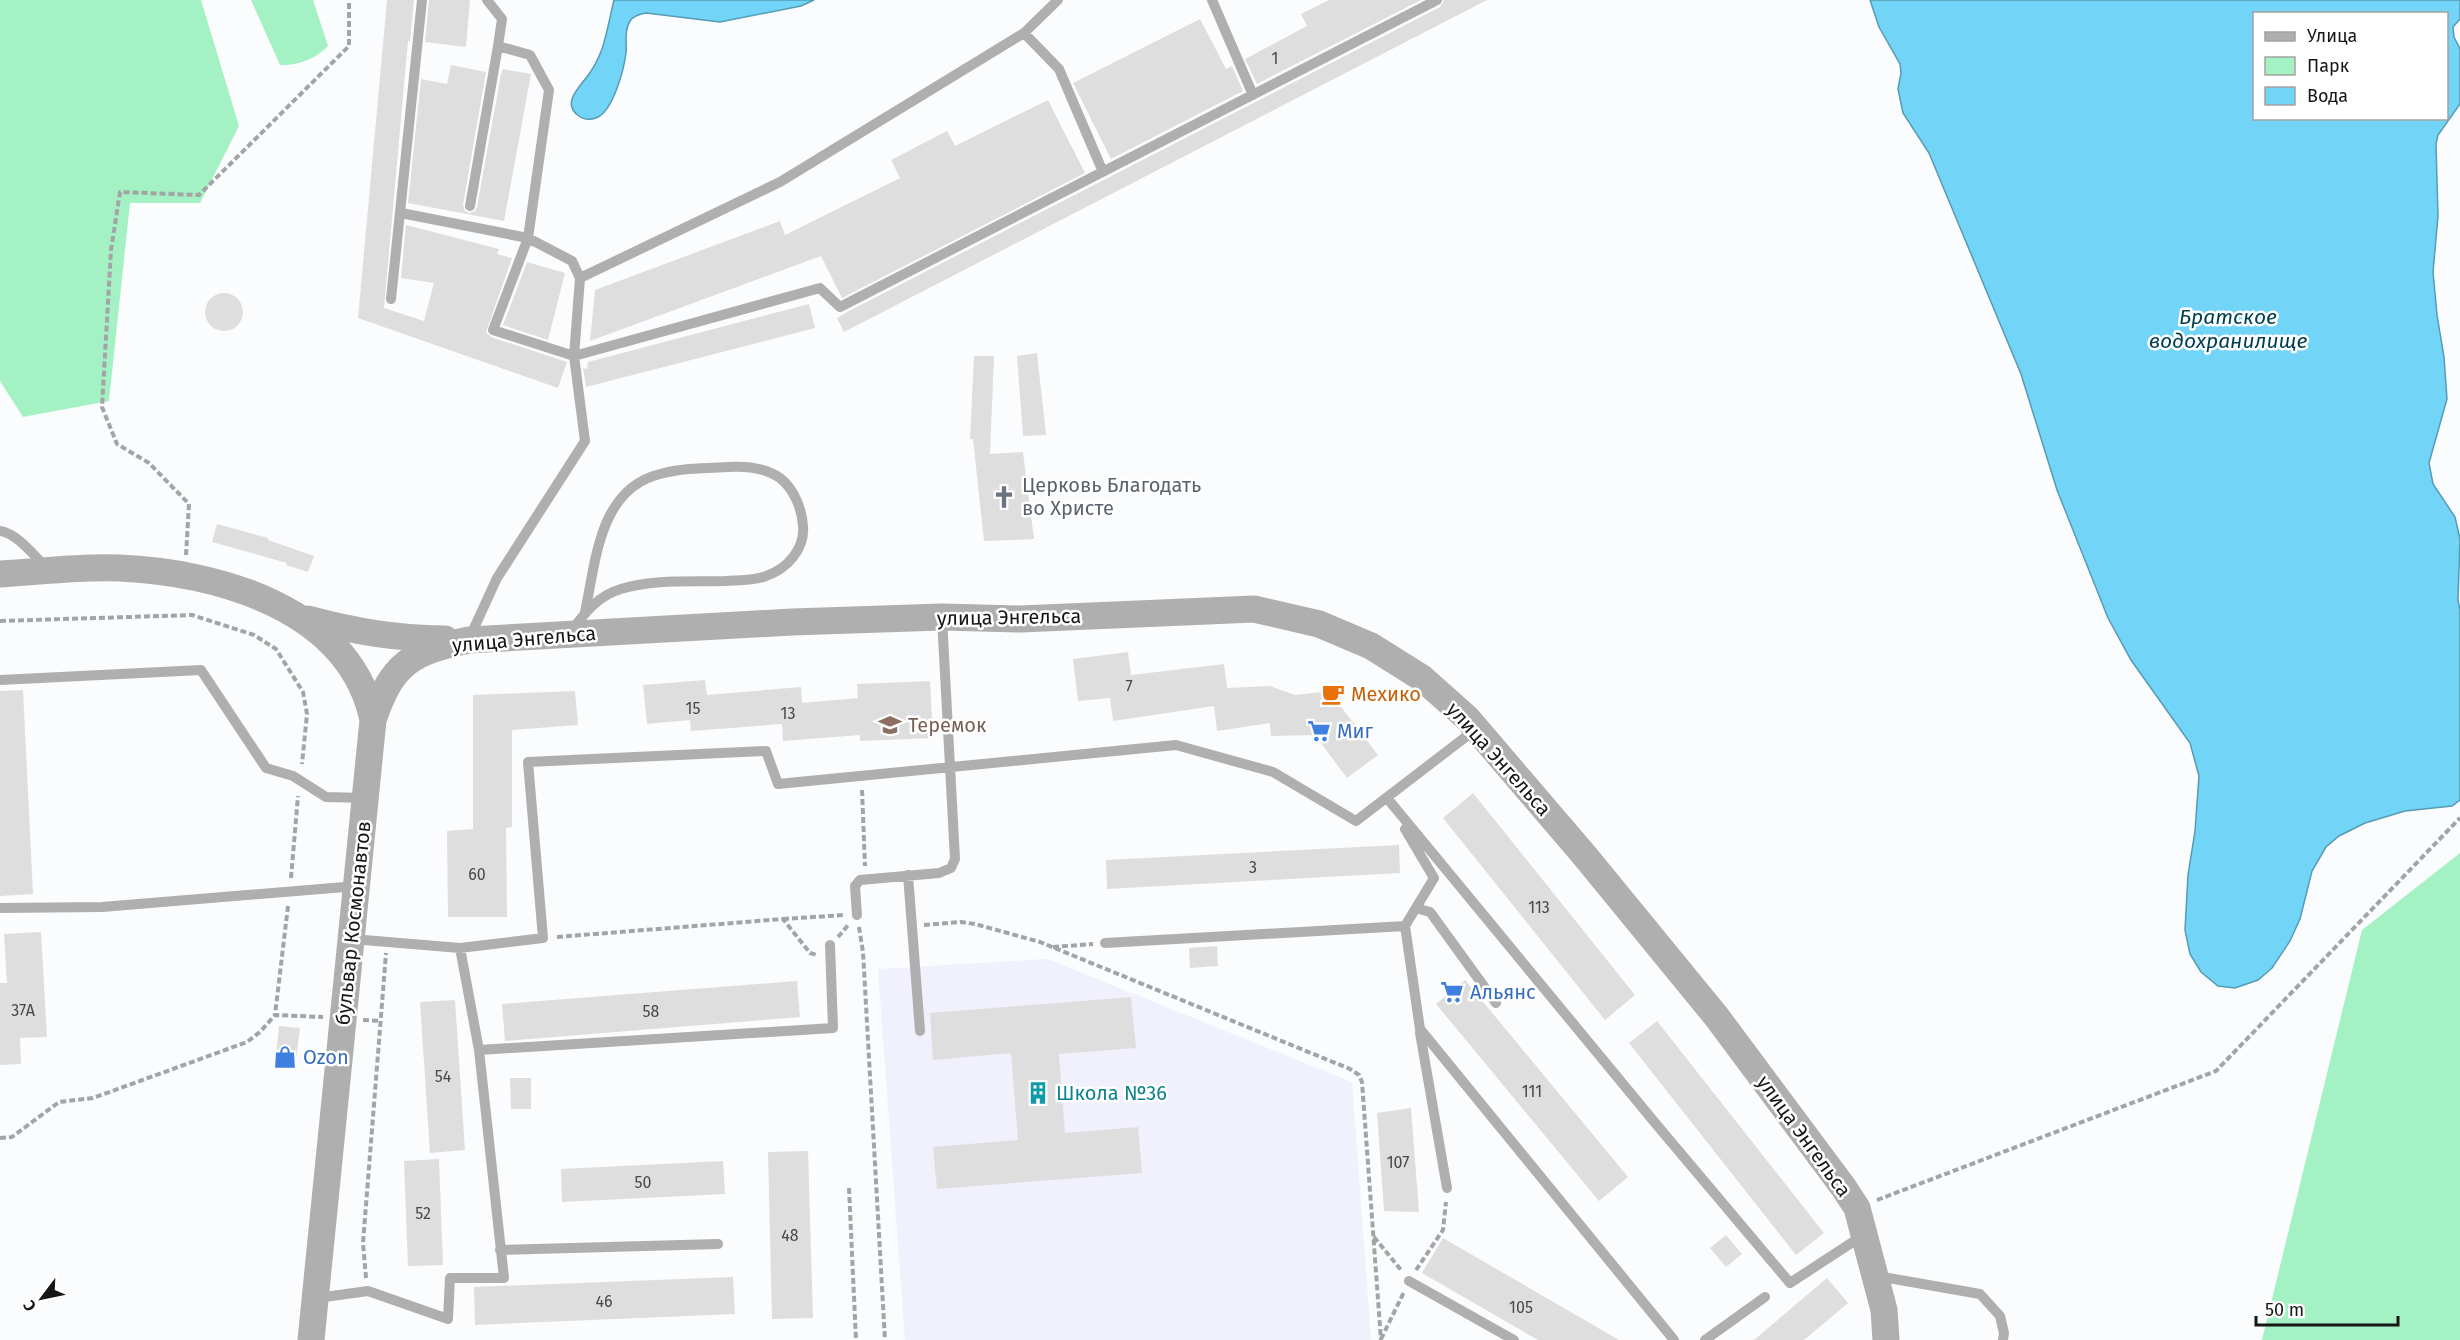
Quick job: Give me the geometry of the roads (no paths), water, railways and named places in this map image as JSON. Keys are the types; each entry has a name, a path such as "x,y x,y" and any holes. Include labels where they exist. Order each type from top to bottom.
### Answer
{"street":[{"path":"0,574 118,568 184,575 224,584 262,597 298,616 333,645 355,671 369,697 373,720"},
{"name":"улица Энгельса","path":"373,720 383,692 394,673 415,656 438,646 469,640 792,622 942,617 1021,619 1254,609 1319,624 1371,646 1422,678 1476,729 1585,856 1716,1016 1857,1208 1884,1310 1886,1340"},
{"path":"298,616 350,630 394,638 469,640"},
{"name":"бульвар Космонавтов","path":"310,1340 367,798 373,720"}],"lane":[{"path":"391,299 422,0"},
{"path":"470,206 502,19 487,0"},
{"path":"580,278 780,182 1024,33 1058,0"},
{"path":"1212,0 1253,95"},
{"path":"498,46 530,55 549,90 528,238 493,330 574,356 819,288 840,307 1437,0"},
{"path":"1024,33 1059,69 1103,172"},
{"path":"401,213 528,238 572,261 580,278 574,356 585,441 497,578 469,640"},
{"path":"569,634 585,612 602,598 619,589 644,583 748,580 766,576 780,569 792,559 801,545 804,527 799,506 792,491 780,478 762,470 739,467 690,469 659,474 639,482 623,494 611,511 603,530 585,612"},
{"path":"0,531 7,533 22,544 50,571"},
{"path":"857,915 855,886 860,880 939,873 951,868 955,859 942,617"},
{"path":"0,680 201,670 266,768 300,780 326,796 367,798"},
{"path":"351,939 460,948 543,938 528,762 766,751 778,783 861,777 1176,745 1273,771 1356,821 1476,729"},
{"path":"1387,798 1434,878 1405,926 1447,1188"},
{"path":"1387,798 1656,1124 1790,1282 1864,1235"},
{"path":"908,875 910,926 920,1031"},
{"path":"0,908 102,906 357,886"},
{"path":"1416,908 1430,912 1496,1003"},
{"path":"1105,943 1405,926"},
{"path":"479,1050 833,1028 830,945"},
{"path":"314,1298 368,1291 448,1319 450,1278 504,1278 479,1050 460,948"},
{"path":"1420,1029 1674,1340"},
{"path":"500,1250 718,1244"},
{"path":"1875,1275 1980,1294 2000,1316 2004,1333 2003,1340"},
{"path":"1409,1281 1514,1340"},
{"path":"1705,1340 1765,1297"}],"water":[{"path":"614,0 814,0 801,6 720,22 646,13 635,17 630,21 627,29 625,60 608,108 594,119 585,119 574,111 571,106 572,100 601,52"},
{"name":"Братское водохранилище","path":"1870,0 2460,0 2460,19 2453,27 2454,37 2460,49 2460,104 2438,135 2436,144 2438,216 2433,272 2447,399 2429,463 2433,484 2455,517 2460,539 2458,600 2460,610 2460,800 2452,806 2405,811 2365,823 2339,836 2326,847 2312,871 2300,919 2290,941 2272,968 2258,980 2235,988 2218,986 2201,972 2190,954 2185,930 2188,875 2195,831 2199,776 2190,743 2131,660 2108,618 2057,490 2021,374 1929,153 1903,113 1898,89 1900,64 1879,27"}],"place":[{"name":"Церковь Благодать во Христе","path":"1004,497"},
{"name":"Мехико","path":"1333,694"},
{"name":"Теремок","path":"890,725"},
{"name":"Миг","path":"1319,731"},
{"name":"Альянс","path":"1452,992"},
{"name":"Ozon","path":"285,1057"},
{"name":"Школа №36","path":"1038,1093"}]}
